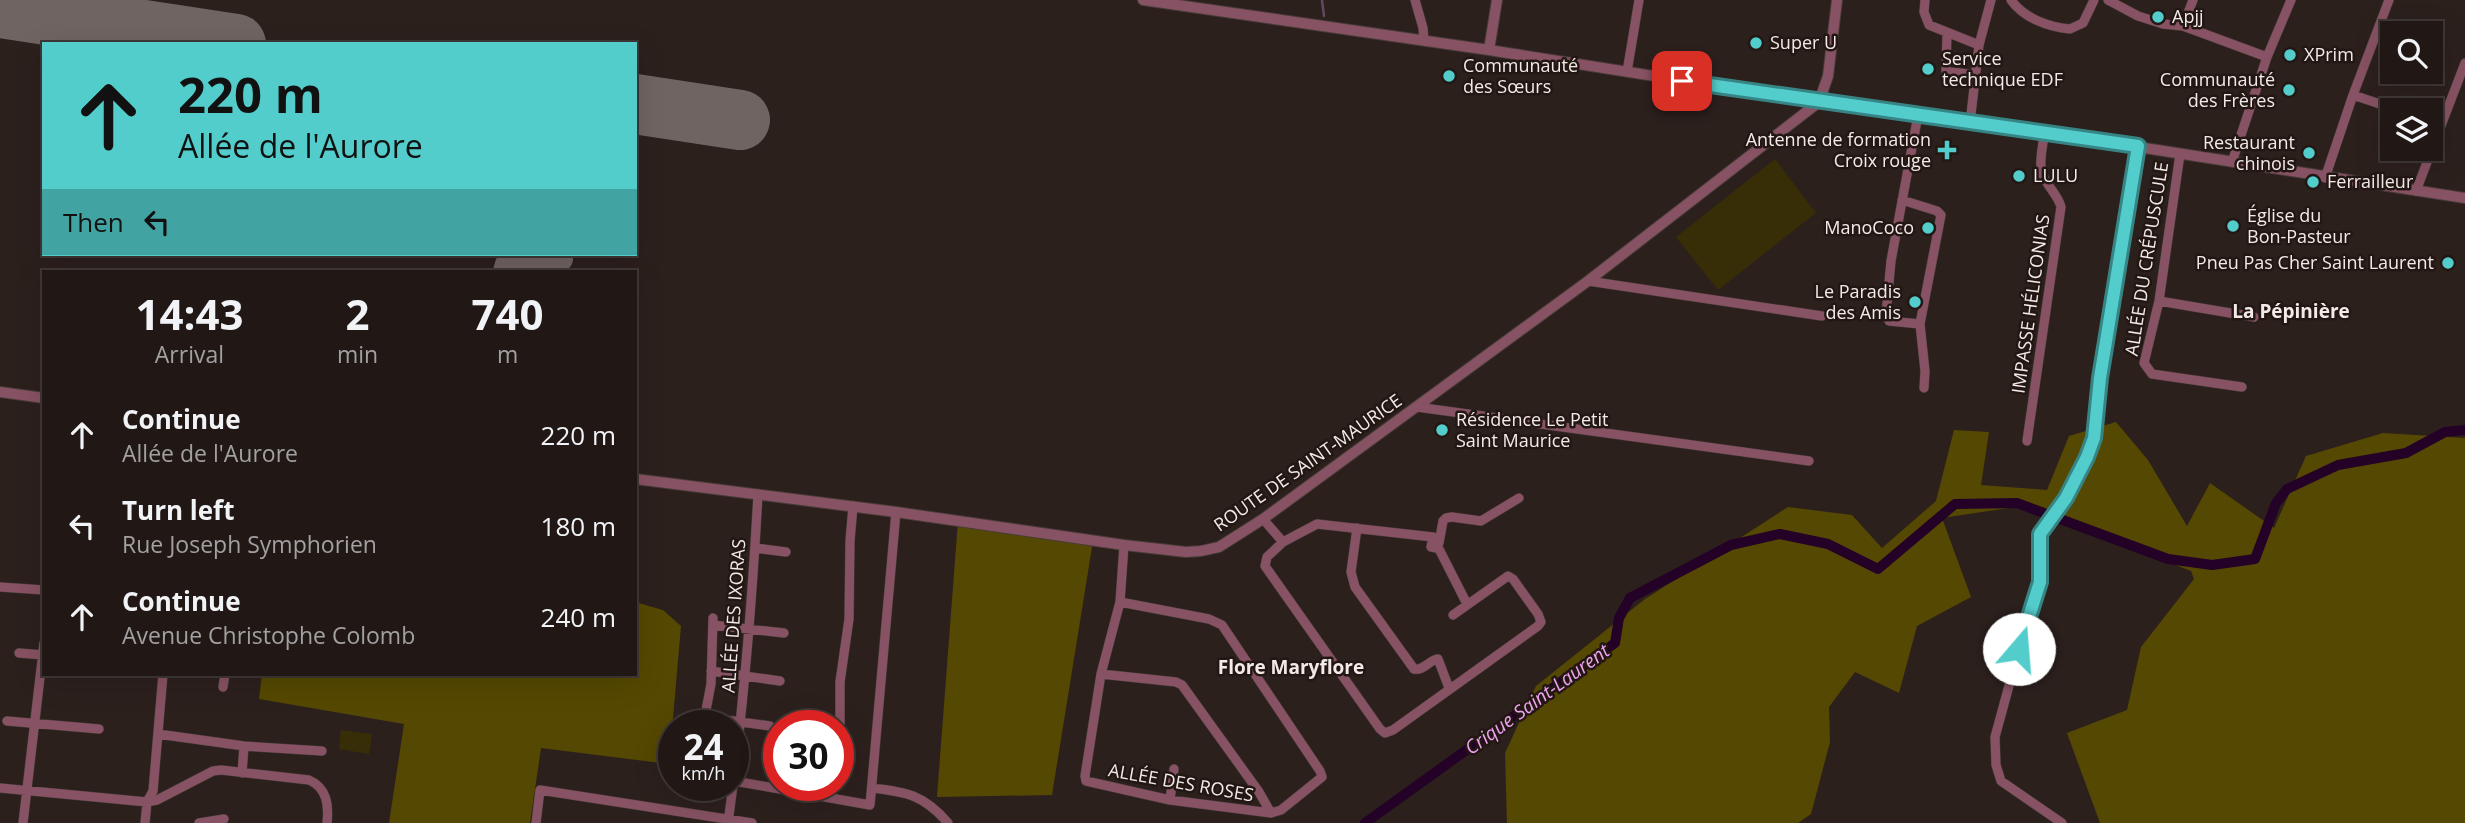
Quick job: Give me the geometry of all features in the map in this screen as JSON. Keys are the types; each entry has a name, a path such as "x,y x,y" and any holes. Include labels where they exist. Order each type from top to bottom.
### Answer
{"street":[{"path":"1143,0 1489,50 1819,102 2138,146 2325,178 2465,198"},
{"path":"1415,0 1424,41"},
{"path":"1489,50 1497,0"},
{"path":"1627,72 1639,0"},
{"path":"1819,102 1828,76 1837,0"},
{"path":"1925,0 1927,23 1979,45"},
{"path":"1970,123 1979,45 1991,0"},
{"path":"2011,0 2020,11 2032,18 2070,29 2083,23 2094,0"},
{"path":"2108,0 2138,16 2163,24 2183,26 2267,57"},
{"path":"2183,26 2193,0"},
{"path":"2232,162 2267,57 2291,0"},
{"path":"2325,178 2389,0"},
{"path":"1947,32 1945,71 1974,75"},
{"path":"2443,107 2465,63"},
{"path":"2353,94 2380,104"},
{"name":"ROUTE DE SAINT-MAURICE","path":"637,479 853,506 1124,545 1201,551 1228,543 1588,281 1819,102"},
{"path":"1917,116 1891,261 1886,314 1889,321 1920,324"},
{"name":"IMPASSE HÉLICONIAS","path":"2027,441 2061,207 2040,165 2045,134"},
{"path":"2062,823 2001,781 1996,765 1995,737 2040,582 2040,534 2066,498 2094,438 2100,378 2138,146"},
{"name":"ALLÉE DU CRÉPUSCULE","path":"2180,154 2159,301 2144,363 2152,374 2242,387"},
{"path":"2416,191 2424,161"},
{"path":"1902,200 1937,211 1941,215 1920,324 1924,388"},
{"path":"1588,281 1822,316"},
{"path":"2159,301 2254,317"},
{"path":"0,392 42,398"},
{"path":"1418,407 1809,461"},
{"name":"ALLÉE DES IXORAS","path":"742,710 758,494"},
{"path":"1431,547 1439,543 1444,520 1452,517 1481,521 1519,498"},
{"path":"839,710 840,682 849,619 853,506"},
{"path":"749,783 870,805 896,512"},
{"path":"1263,519 1283,542"},
{"path":"1431,547 1433,537 1317,524 1283,542 1265,559 1266,568 1382,732 1394,730 1541,622 1510,577 1504,578 1453,615"},
{"path":"1357,527 1351,572 1355,587 1414,669 1421,669 1438,659 1449,688"},
{"name":"ALLÉE DES ROSES","path":"1120,602 1209,619 1225,628 1322,775 1319,780 1280,810 1271,813 1170,800 1086,781 1101,674 1120,602 1124,545"},
{"path":"1431,547 1439,549 1466,604"},
{"path":"755,548 786,552"},
{"path":"0,587 42,590"},
{"path":"706,710 713,622 784,633"},
{"path":"19,653 42,655"},
{"path":"23,823 42,665"},
{"path":"711,671 780,681"},
{"path":"1101,674 1176,682 1182,685 1259,792 1271,813"},
{"path":"145,823 147,802 153,791 163,676"},
{"path":"223,687 225,676"},
{"path":"7,721 99,729"},
{"path":"158,734 244,746 322,751"},
{"path":"242,773 244,746"},
{"path":"1170,800 1174,769"},
{"path":"0,789 147,802 157,800 213,771 242,773 309,780 318,784 326,797 327,823"},
{"path":"872,788 910,793 934,807 948,823"},
{"path":"536,823 540,790 752,823"},
{"name":"ALLÉE DES IXORAS","path":"728,821 731,801"},
{"path":"199,823 223,819"}],"shaded area":[{"path":"1775,159 1816,213 1718,290 1676,237"},
{"path":"2116,422 2148,460 2187,526 2210,483 2274,528 2306,456 2383,433 2465,438 2465,823 2100,823 2067,733 2127,710 2141,647 2194,579 2191,571 2022,506 1942,518 1971,597 1917,626 1899,693 1855,672 1829,707 1830,742 1811,814 1798,823 1507,823 1505,753 1536,686 1645,599 1788,507 1852,515 1882,548 1936,501 1954,430 1989,432 1981,485 2047,490 2069,436"},
{"path":"958,521 1093,541 1052,795 937,797"},
{"path":"637,603 663,610 681,626 674,710 658,710 658,763 541,748 530,823 389,823 404,724 259,699 262,676 637,676"},
{"path":"341,730 372,734 369,754 339,749"}],"waterway":[{"path":"1322,0 1324,16"},
{"name":"Crique Saint-Laurent","path":"1365,823 1615,643 1619,618 1630,598 1731,545 1780,534 1828,544 1878,569 1955,504 2017,503 2168,559 2212,565 2255,559 2276,503 2287,489 2338,465 2406,453 2445,432 2465,430"}],"taxiway":[{"path":"702,114 729,133 740,130 740,120"},
{"path":"505,270 507,264 514,262 548,263 561,259"}],"runway":[{"path":"0,8 223,42"},
{"path":"637,104 740,120"}],"place":[{"name":"Apjj","path":"2158,17"},
{"name":"Super U","path":"1756,43"},
{"name":"XPrim","path":"2290,55"},
{"name":"Service technique EDF","path":"1928,69"},
{"name":"Communauté des Sœurs","path":"1449,76"},
{"name":"Communauté des Frères","path":"2289,90"},
{"name":"Antenne de formation Croix rouge","path":"1947,150"},
{"name":"Restaurant chinois","path":"2309,153"},
{"name":"LULU","path":"2019,176"},
{"name":"Ferrailleur","path":"2313,182"},
{"name":"Église du Bon-Pasteur","path":"2233,226"},
{"name":"ManoCoco","path":"1928,228"},
{"name":"Pneu Pas Cher Saint Laurent","path":"2448,263"},
{"name":"Le Paradis des Amis","path":"1915,302"},
{"name":"Résidence Le Petit Saint Maurice","path":"1442,430"}],"district":[{"name":"La Pépinière","path":"2291,311"},
{"name":"Flore Maryflore","path":"1291,667"}],"route":[{"path":"1682,81 2138,146 2100,378 2094,438 2066,498 2040,534 2040,582 2019,649"}]}
